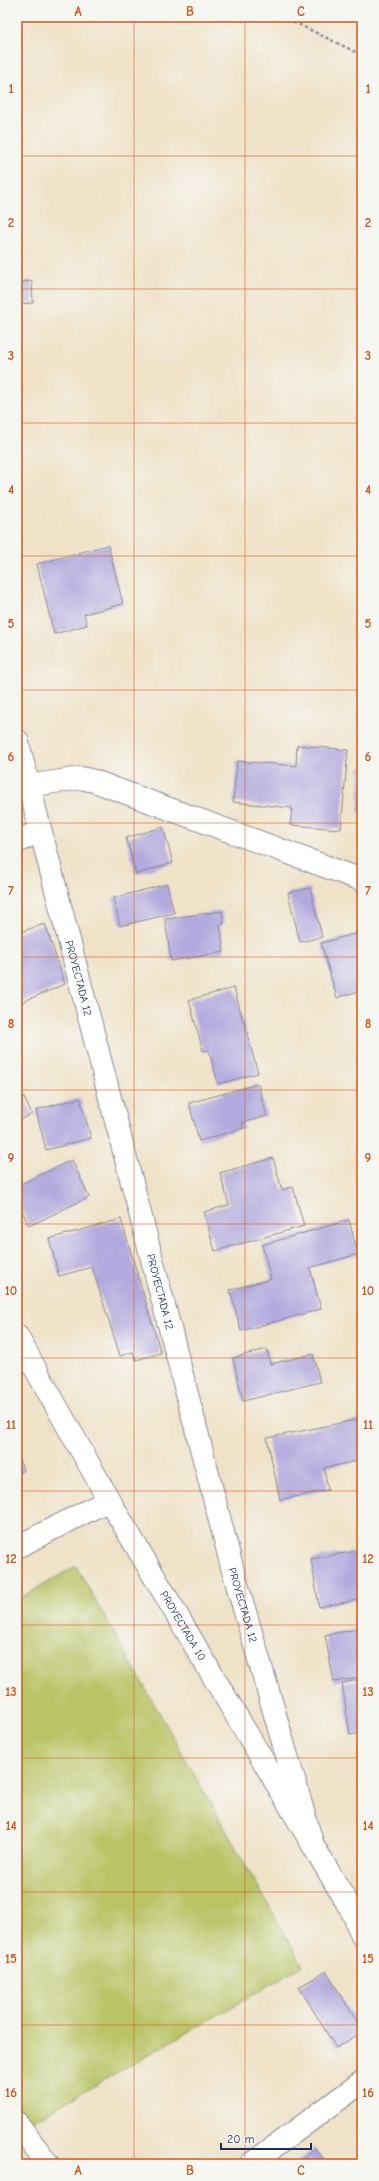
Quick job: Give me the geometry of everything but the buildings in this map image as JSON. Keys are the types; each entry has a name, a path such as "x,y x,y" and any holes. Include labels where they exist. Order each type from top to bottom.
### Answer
{"street":[{"name":"PROYECTADA 12","path":"17,740 39,831 232,1567 312,1842"},
{"path":"28,786 81,778 94,781 362,880"},
{"path":"17,842 39,831"},
{"name":"PROYECTADA 10","path":"17,1336 109,1500 358,1918 362,1936"},
{"path":"17,1547 109,1500"},
{"path":"251,2164 362,2082"},
{"path":"17,2123 48,2164"}],"path":[{"path":"276,17 298,24 362,55"}],"green space":[{"path":"76,1566 303,1966 17,2130 17,1600"}]}
